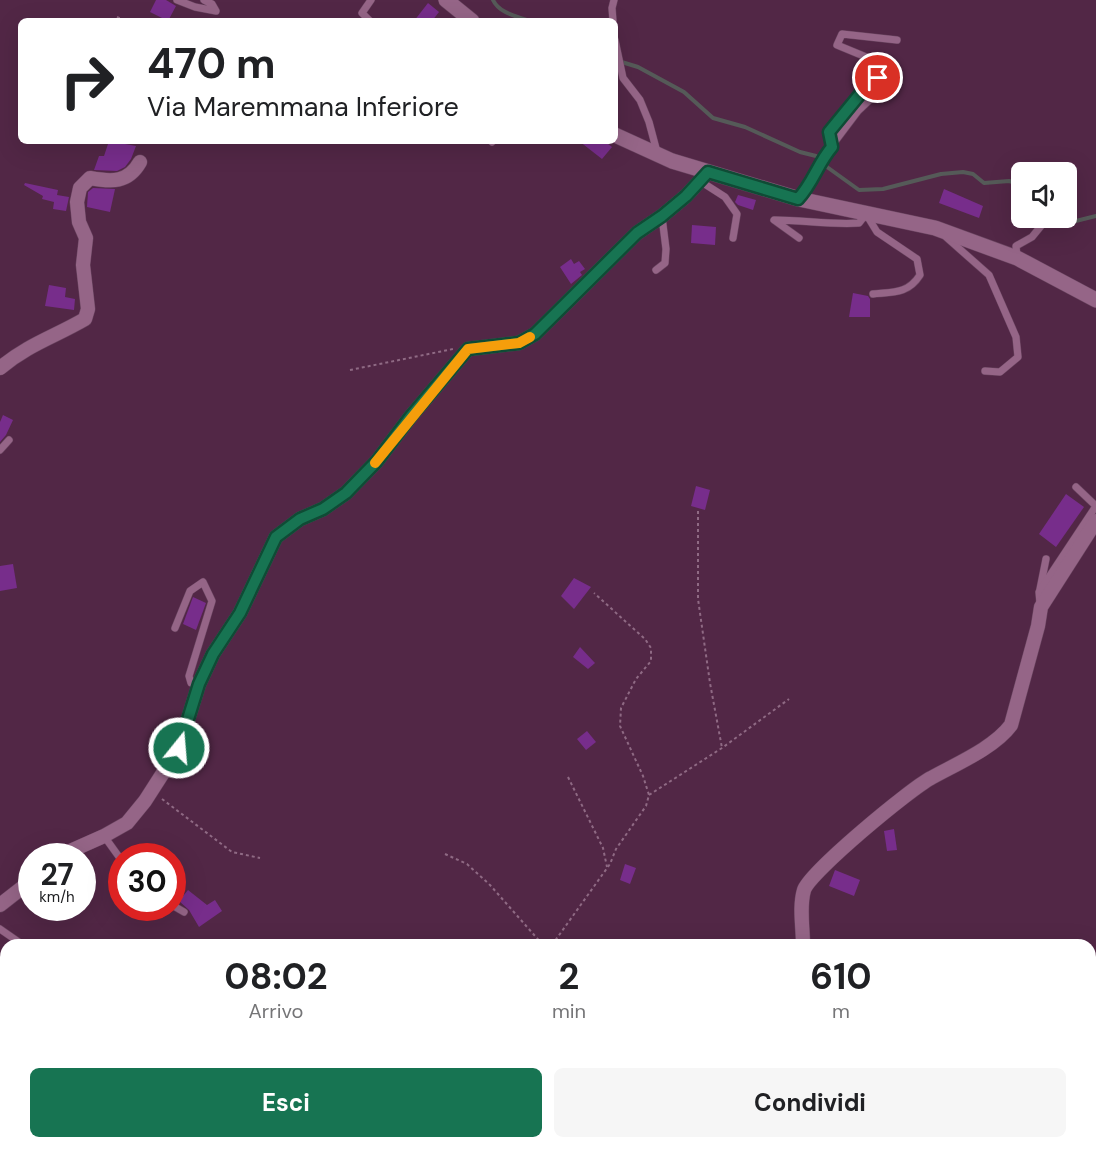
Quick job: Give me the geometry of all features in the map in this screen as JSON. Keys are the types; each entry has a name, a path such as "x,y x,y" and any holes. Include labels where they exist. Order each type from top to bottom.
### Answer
{"main road":[{"path":"446,0 468,18"},
{"path":"618,136 704,177 935,228 1017,258 1096,300"}],"street":[{"path":"0,368 36,342 84,319 88,309 83,265 86,238 79,222 77,202 80,188 90,178 119,180 134,173 140,162"},
{"path":"88,843 127,823 152,792 179,748 199,684 213,654 240,613 276,537 300,519 323,509 346,493 377,461 411,416 468,349 519,343 535,334 637,233 662,216 704,177"},
{"path":"803,939 802,904 805,887 827,861 920,785 1005,733 1011,724 1038,626 1041,607 1096,521"},
{"path":"0,905 18,891"}],"lane":[{"path":"177,0 195,7 216,11 212,4 204,0"},
{"path":"367,18 362,13 372,0"},
{"path":"613,18 614,0"},
{"path":"832,147 829,132 861,93 878,78 883,64 837,45 843,34 897,40"},
{"path":"618,54 623,78 640,100 658,154"},
{"path":"798,199 807,190 821,160 858,111 879,91"},
{"path":"704,177 725,197 737,214 733,238"},
{"path":"799,238 774,220 842,225 860,224 866,214 877,232 917,259 920,275 913,286 899,291 873,294"},
{"path":"656,270 665,263 666,249 662,216"},
{"path":"935,228 988,275 1016,337 1018,357 1000,372 985,371"},
{"path":"1017,258 1017,246 1032,237 1039,228"},
{"path":"0,450 9,440"},
{"path":"1039,592 1096,506 1076,487"},
{"path":"1041,607 1039,592 1046,559"},
{"path":"175,628 190,591 203,582 212,601 189,675 191,683 199,684"},
{"path":"104,836 109,843"},
{"path":"0,929 14,939"}],"path":[{"path":"350,370 455,348 468,349"},
{"path":"698,512 698,599 722,748"},
{"path":"556,939 607,867 628,829 646,806 649,795 643,776 620,726 621,708 636,679 651,661 651,648 645,639 594,593"},
{"path":"649,795 722,748 789,699"},
{"path":"568,777 603,848 607,867"},
{"path":"152,792 232,852 260,858"},
{"path":"445,854 467,864 490,885 538,939"}],"building":[{"path":"156,0 166,0 176,6 170,18 162,18 150,12"},
{"path":"428,3 439,12 434,18 416,18"},
{"path":"108,144 136,146 125,167 117,171 94,170 99,156 104,156"},
{"path":"583,144 608,144 612,147 602,159"},
{"path":"25,183 58,190 57,195 69,197 66,211 53,209 54,202 42,199 43,196 24,185"},
{"path":"93,188 115,189 110,212 87,207 88,192"},
{"path":"944,189 983,206 979,218 939,203"},
{"path":"738,195 756,200 753,210 735,202"},
{"path":"692,225 716,227 715,245 691,243"},
{"path":"571,259 574,264 579,261 585,269 580,272 582,275 571,284 560,267"},
{"path":"49,285 66,288 65,297 75,299 74,310 45,306"},
{"path":"853,293 868,296 870,317 849,317"},
{"path":"3,415 13,420 0,442 0,422"},
{"path":"696,486 710,490 705,510 691,506"},
{"path":"1066,494 1084,507 1056,547 1039,534"},
{"path":"13,564 17,588 0,591 0,566"},
{"path":"574,578 591,587 574,609 561,596"},
{"path":"193,597 206,603 196,630 183,624"},
{"path":"580,647 595,663 588,669 573,657"},
{"path":"587,731 596,742 586,750 577,739"},
{"path":"894,829 897,850 887,851 884,831"},
{"path":"625,864 636,868 630,884 620,880"},
{"path":"835,870 860,880 854,896 829,886"},
{"path":"188,890 207,905 215,900 222,911 199,927 186,907"}],"waterway":[{"path":"493,0 499,8 519,18"},
{"path":"618,61 638,67 684,92 713,118 745,127 800,152 816,156 827,167 859,190 883,189 941,174 963,172 973,174 984,183 1011,182"},
{"path":"1077,221 1096,216"}],"slow traffic":[{"path":"375,463 411,416 468,349 519,343 530,337"}],"route":[{"path":"179,748 199,684 213,654 240,613 276,537 300,519 323,509 346,493 377,461 411,416 468,349 519,343 535,334 610,258 637,233 686,196 708,172 798,199 807,190 821,160 832,147 829,132 861,93 878,78"}]}
